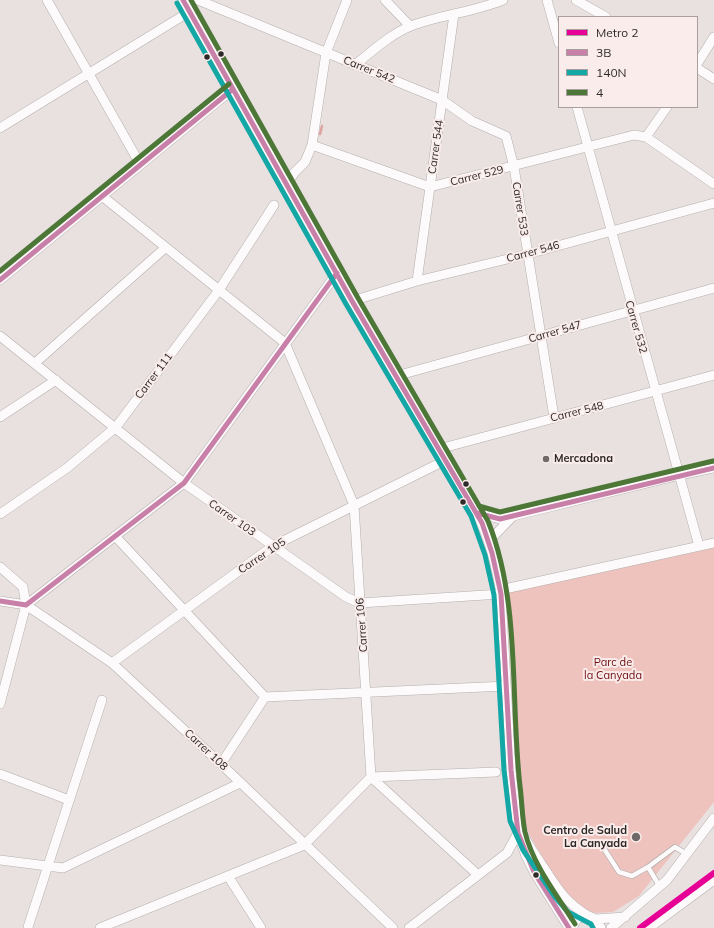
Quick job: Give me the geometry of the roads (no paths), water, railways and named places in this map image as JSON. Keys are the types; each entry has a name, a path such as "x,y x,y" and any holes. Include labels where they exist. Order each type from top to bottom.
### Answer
{"street":[{"path":"47,0 140,164"},
{"path":"183,0 352,301 477,513 490,540 497,569 500,592 513,799 518,833 526,856 569,928"},
{"name":"Carrer 542","path":"198,0 326,54 442,100 472,121 506,136 514,167"},
{"path":"287,185 294,173 305,162 312,144 326,54 347,0"},
{"path":"385,0 410,26"},
{"path":"355,65 377,47 410,26 486,7 503,0"},
{"path":"547,0 558,39"},
{"path":"576,0 604,16"},
{"path":"0,128 189,12"},
{"name":"Carrer 544","path":"417,281 454,14"},
{"path":"698,62 714,37"},
{"path":"698,69 714,78"},
{"path":"0,280 233,89"},
{"name":"Carrer 532","path":"577,108 610,231 699,546"},
{"path":"666,108 646,137 714,184"},
{"name":"Carrer 529","path":"430,187 514,167 634,135 646,137"},
{"path":"312,144 430,187"},
{"name":"Carrer 533","path":"514,167 554,417"},
{"path":"102,196 285,343"},
{"name":"Carrer 546","path":"352,301 417,281 528,254 714,203"},
{"name":"Carrer 111","path":"0,514 67,468 116,427 219,290 274,205"},
{"path":"35,363 165,248"},
{"path":"26,605 184,483 337,273"},
{"name":"Carrer 547","path":"396,376 714,288"},
{"name":"Carrer 103","path":"0,336 116,427 184,483 346,597 360,603 500,592 714,543"},
{"name":"Carrer 106","path":"285,343 354,505 371,777"},
{"name":"Carrer 548","path":"439,449 714,375"},
{"path":"0,417 56,380"},
{"name":"Carrer 105","path":"112,662 273,546 446,460"},
{"path":"477,513 500,519 714,468"},
{"path":"490,540 513,516"},
{"path":"115,536 265,698"},
{"path":"0,567 23,587 26,605 0,704"},
{"name":"Carrer 108","path":"0,600 26,605 112,662 393,928"},
{"path":"265,698 506,686"},
{"path":"221,764 265,698"},
{"path":"26,928 48,867 102,700"},
{"path":"100,928 304,845 371,777 496,772"},
{"path":"0,774 69,800"},
{"path":"371,777 478,875"},
{"path":"0,860 63,868 240,783"},
{"path":"611,928 625,918 667,880 688,855 714,818"},
{"path":"517,819 530,847 560,893 572,906 587,916 596,919 625,918"},
{"path":"409,928 507,853 518,833"},
{"path":"507,853 526,856"},
{"path":"228,876 261,928"},
{"path":"649,928 714,880"},
{"path":"572,928 577,919 587,916"},
{"path":"596,919 600,928"}],"lane":[{"path":"601,844 619,872 632,876 648,867 675,847 688,855"},
{"path":"648,867 660,887"}],"waterway":[{"path":"320,134 322,126"}],"metro line":[{"name":"2","path":"640,928 714,873"}],"place":[{"name":"Mercadona","path":"546,459"},
{"name":"Centro de Salud La Canyada","path":"636,837"}],"park label":[{"name":"Parc de la Canyada","path":"613,669"}]}
